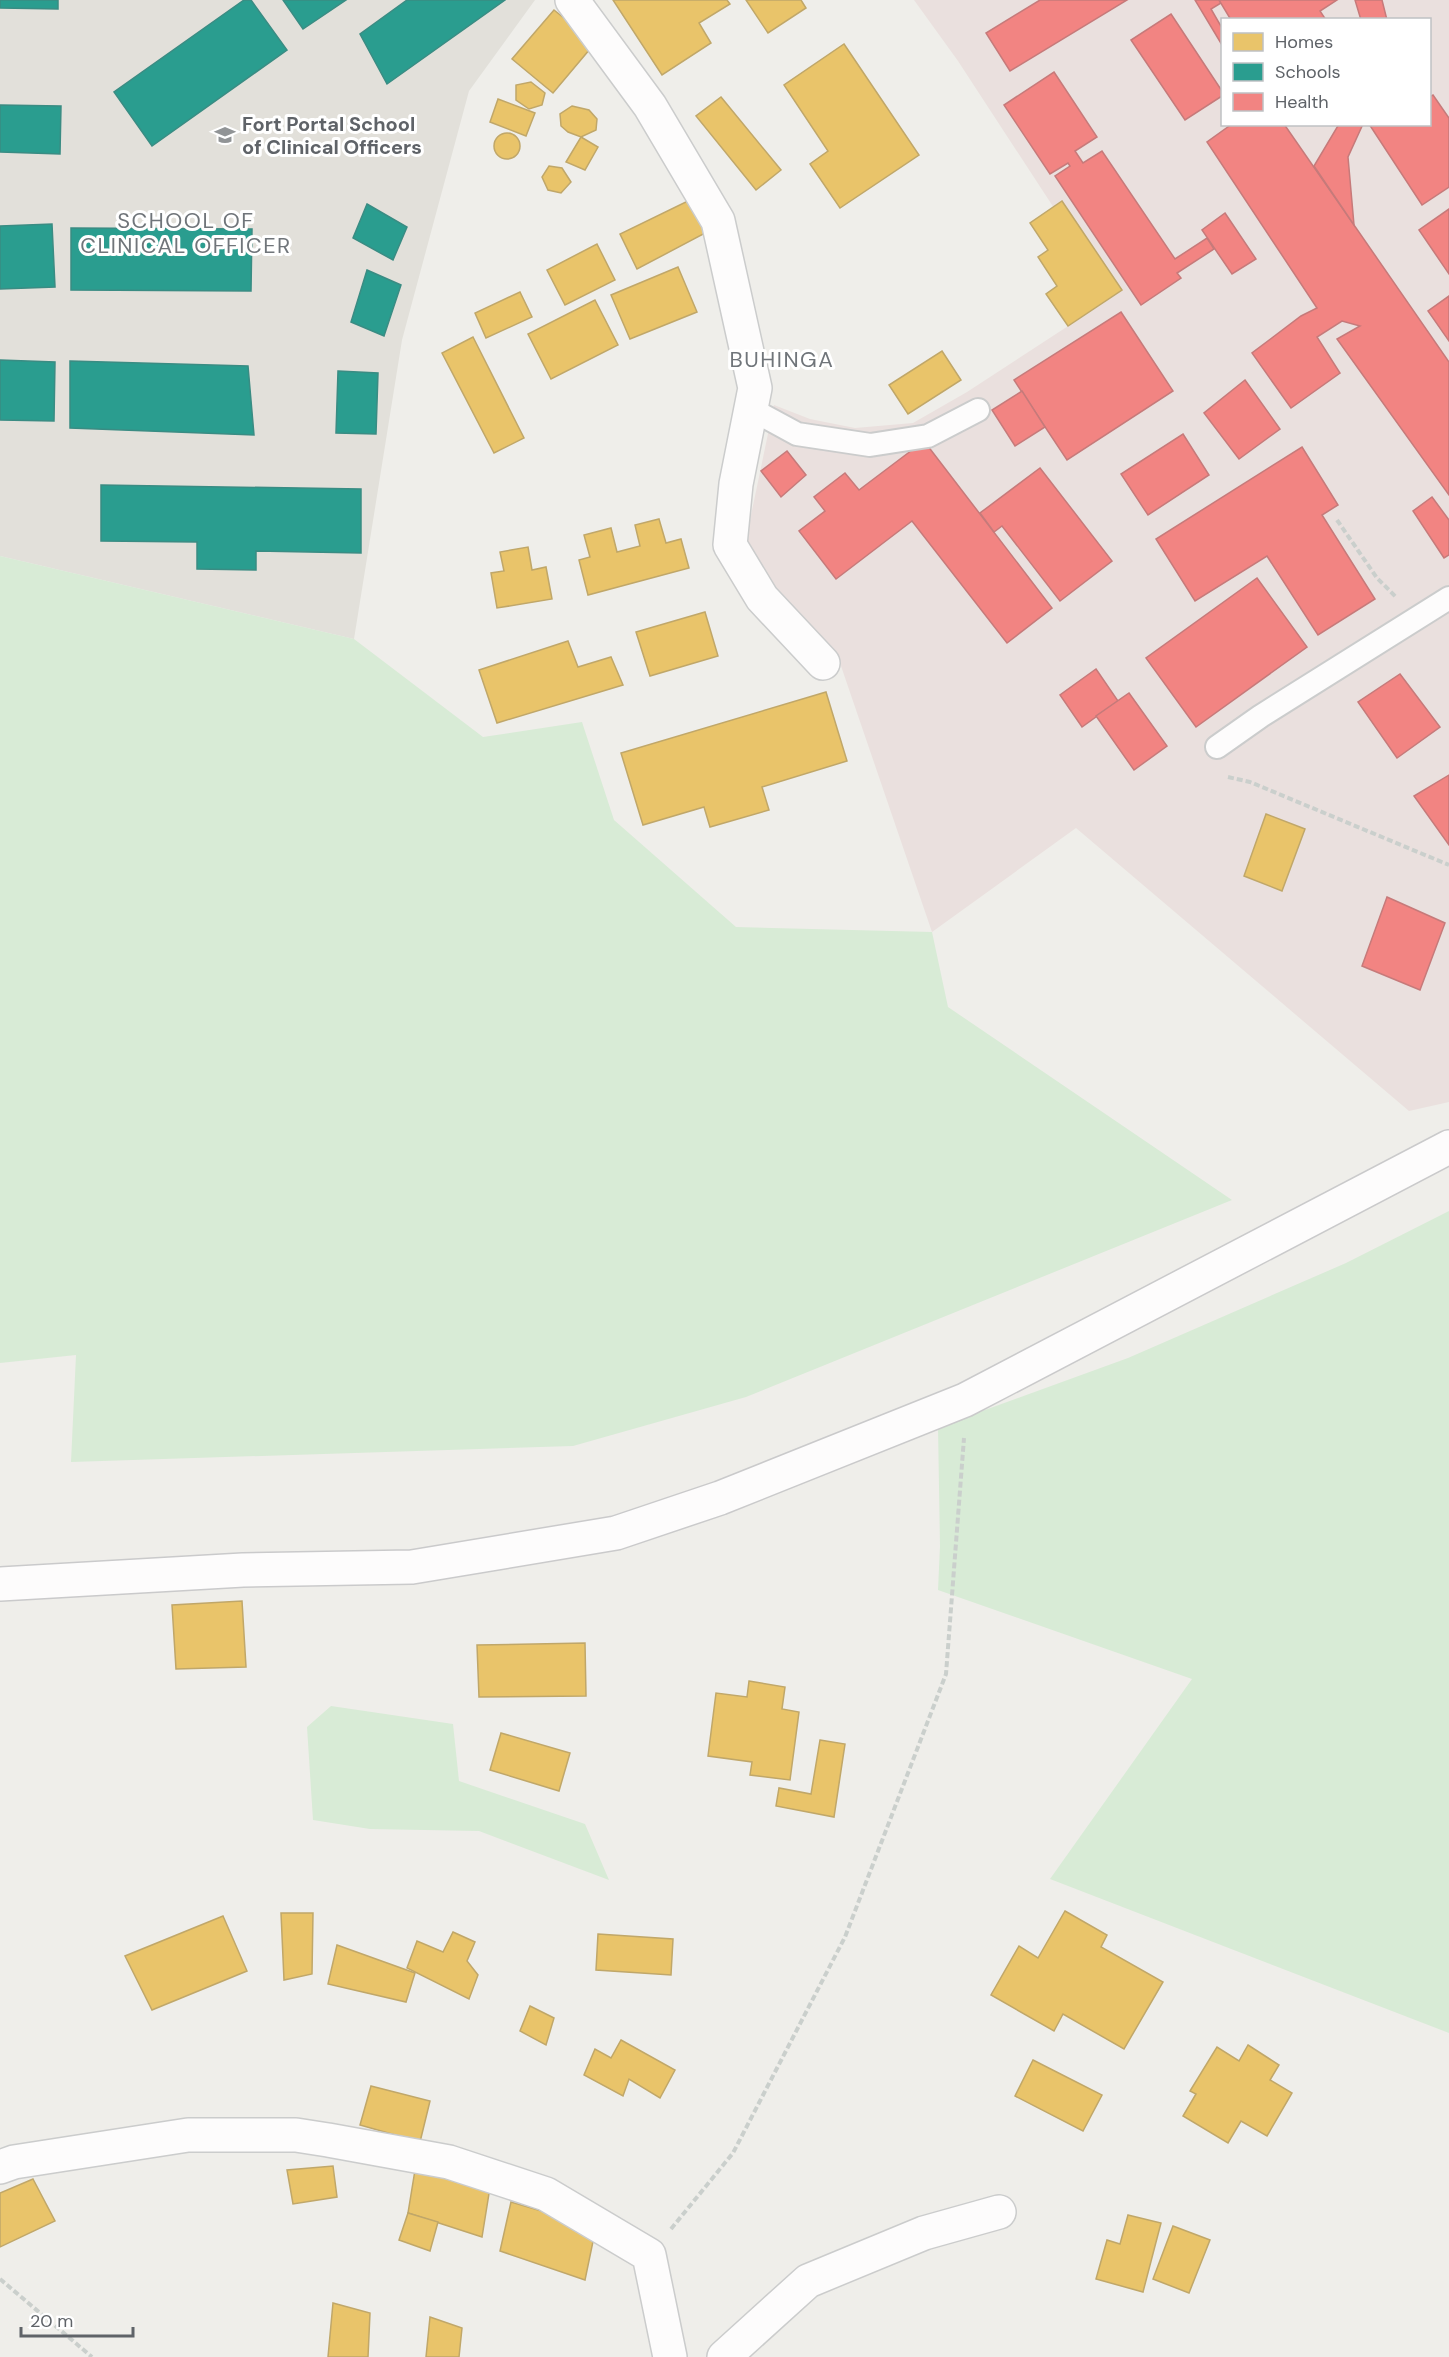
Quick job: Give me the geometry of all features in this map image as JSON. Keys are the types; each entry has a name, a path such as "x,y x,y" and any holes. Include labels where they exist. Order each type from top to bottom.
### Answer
{"street":[{"path":"572,0 650,106 718,221 754,388 736,484 730,545 762,598 823,663"},
{"path":"0,1584 243,1570 412,1567 616,1533 720,1498 965,1400 1449,1147"},
{"path":"0,2167 14,2162 188,2135 296,2135 449,2162 546,2194 595,2220 649,2255 670,2357"},
{"path":"723,2357 808,2281 924,2234 999,2212"}],"lane":[{"path":"751,409 797,434 870,445 928,436 978,410"},
{"path":"1218,747 1261,716 1449,598"}],"path":[{"path":"1337,520 1377,578 1401,600"},
{"path":"1218,747 1220,769 1228,777 1250,782 1449,865"},
{"path":"649,2255 733,2153 845,1937 946,1674 953,1552 963,1474 965,1400"},
{"path":"0,2279 92,2357"}],"shaded area":[{"path":"0,0 535,0 469,91 402,340 354,639 0,556"},
{"path":"914,0 1449,0 1449,1102 1409,1111 1076,828 932,932 841,666 773,593 745,544 774,405 810,419 855,428 913,423 967,392 1105,302 1099,277 958,61"}],"green space":[{"path":"0,556 354,639 483,737 582,722 614,820 736,927 932,932 948,1007 1232,1200 746,1397 573,1446 71,1462 76,1355 0,1363"},
{"path":"1449,1211 1449,2033 1050,1879 1192,1679 938,1590 940,1546 938,1427 1128,1358 1346,1263"},
{"path":"331,1706 453,1724 459,1781 585,1824 609,1880 479,1831 370,1829 313,1820 307,1727"}],"building: Homes":[{"path":"613,0 727,0 730,4 699,23 711,43 662,75"},
{"path":"746,0 801,0 806,8 768,33"},
{"path":"554,10 595,43 553,93 512,59"},
{"path":"844,44 919,155 840,208 810,164 828,151 784,85"},
{"path":"531,82 545,93 542,105 529,109 516,100 516,85"},
{"path":"721,97 781,170 756,190 696,116"},
{"path":"498,99 535,113 526,136 490,122"},
{"path":"572,106 589,110 597,119 596,130 581,137 568,132 561,126 560,114"},
{"path":"507,133 516,137 520,146 516,155 507,159 498,155 494,146 498,137"},
{"path":"581,137 598,147 585,170 566,162"},
{"path":"549,166 562,168 571,182 561,193 548,190 542,177"},
{"path":"692,199 709,231 637,269 620,234"},
{"path":"1062,201 1122,290 1068,326 1046,294 1057,286 1038,257 1048,250 1030,223"},
{"path":"597,244 615,280 565,305 547,270"},
{"path":"678,267 697,312 630,339 611,295"},
{"path":"520,292 532,317 486,338 475,313"},
{"path":"595,300 618,345 551,379 528,334"},
{"path":"473,337 524,438 494,453 442,353"},
{"path":"942,351 961,380 908,414 889,385"},
{"path":"659,519 666,543 681,539 689,568 588,595 579,560 590,557 584,535 611,528 617,552 640,546 635,525"},
{"path":"528,547 532,570 546,567 552,599 497,608 491,573 504,571 500,552"},
{"path":"705,612 718,656 650,676 636,632"},
{"path":"568,641 578,667 611,657 623,685 497,723 479,670"},
{"path":"826,692 847,761 762,787 769,810 710,827 704,807 643,825 621,753"},
{"path":"1266,814 1305,829 1282,891 1244,876"},
{"path":"242,1601 246,1667 176,1669 172,1605"},
{"path":"585,1643 586,1696 479,1697 477,1645"},
{"path":"749,1681 785,1687 782,1709 799,1712 790,1780 750,1775 752,1762 708,1756 716,1693 747,1697"},
{"path":"501,1733 570,1753 559,1791 490,1770"},
{"path":"820,1740 845,1744 834,1817 776,1806 779,1788 811,1794"},
{"path":"1065,1911 1107,1935 1101,1947 1163,1982 1124,2049 1063,2014 1054,2031 991,1995 1019,1946 1038,1958"},
{"path":"281,1913 313,1913 312,1974 284,1980"},
{"path":"223,1916 247,1971 152,2010 125,1956"},
{"path":"453,1932 475,1942 467,1961 478,1975 469,1999 407,1968 417,1941 443,1952"},
{"path":"598,1934 673,1939 671,1975 596,1970"},
{"path":"337,1945 415,1973 406,2002 328,1984"},
{"path":"530,2006 554,2018 546,2045 520,2031"},
{"path":"621,2040 675,2070 660,2098 629,2079 623,2096 584,2075 595,2049 611,2058"},
{"path":"1248,2045 1279,2065 1270,2080 1292,2093 1267,2136 1241,2121 1228,2143 1183,2116 1196,2094 1190,2091 1217,2047 1239,2061"},
{"path":"1033,2060 1102,2095 1083,2131 1015,2096"},
{"path":"371,2086 430,2101 420,2142 360,2125"},
{"path":"417,2158 491,2181 482,2237 408,2213"},
{"path":"333,2166 337,2197 293,2204 287,2170"},
{"path":"33,2179 55,2221 0,2247 0,2193"},
{"path":"511,2202 596,2227 585,2280 500,2251"},
{"path":"408,2213 438,2222 430,2251 399,2240"},
{"path":"1128,2215 1161,2223 1143,2292 1096,2279 1107,2240 1120,2244"},
{"path":"1173,2226 1210,2240 1189,2293 1153,2279"},
{"path":"333,2303 370,2313 368,2357 328,2357"},
{"path":"430,2317 462,2328 459,2357 426,2357"}],"building: Schools":[{"path":"0,0 58,0 58,9 0,8"},
{"path":"244,0 251,0 287,50 152,146 114,92"},
{"path":"283,0 346,0 303,29"},
{"path":"407,0 505,0 387,84 360,34"},
{"path":"0,105 61,106 60,154 0,152"},
{"path":"367,204 407,227 393,260 353,238"},
{"path":"52,224 55,287 0,289 0,226"},
{"path":"71,228 252,229 251,291 71,290"},
{"path":"367,270 401,285 384,336 351,322"},
{"path":"0,360 55,362 54,421 0,420"},
{"path":"70,361 248,366 254,435 70,428"},
{"path":"338,371 378,373 376,434 336,433"},
{"path":"101,485 361,489 361,553 256,551 256,570 197,569 197,542 101,541"}],"building: Health":[{"path":"1040,0 1127,0 1010,71 986,33"},
{"path":"1195,0 1219,0 1221,3 1211,9 1221,26 1221,43"},
{"path":"1219,0 1337,0 1320,11 1325,18 1230,18"},
{"path":"1355,0 1382,0 1386,18 1360,18"},
{"path":"1171,14 1221,89 1221,97 1185,120 1131,40"},
{"path":"1054,72 1097,137 1075,151 1083,163 1102,151 1175,259 1207,238 1214,249 1177,273 1181,278 1141,305 1055,176 1070,166 1068,163 1050,174 1004,105"},
{"path":"1433,95 1449,118 1449,187 1422,205 1370,126 1431,126 1431,96"},
{"path":"1229,126 1285,126 1449,362 1449,495 1337,339 1360,326 1342,321 1317,337 1340,373 1291,408 1252,353 1301,316 1317,308 1207,142"},
{"path":"1338,126 1362,126 1348,157 1354,225 1314,166"},
{"path":"1449,209 1449,274 1419,230"},
{"path":"1225,213 1256,259 1232,274 1202,230"},
{"path":"1449,296 1449,341 1428,311"},
{"path":"1121,312 1173,391 1067,460 1014,380"},
{"path":"1245,380 1280,429 1239,459 1204,413"},
{"path":"1022,391 1045,427 1015,446 992,410"},
{"path":"1183,434 1209,475 1148,515 1121,474"},
{"path":"924,441 1052,608 1007,643 912,521 836,579 799,531 825,511 814,497 845,473 859,490"},
{"path":"1302,447 1338,505 1322,515 1375,599 1318,635 1267,556 1195,601 1156,539"},
{"path":"787,451 806,475 781,497 761,471"},
{"path":"1040,468 1112,561 1060,601 1002,526 994,532 980,513"},
{"path":"1432,497 1449,520 1449,555 1444,558 1413,511"},
{"path":"1257,578 1307,647 1196,727 1146,658"},
{"path":"1096,669 1118,701 1082,727 1060,695"},
{"path":"1400,674 1440,727 1397,758 1358,702"},
{"path":"1129,693 1167,746 1134,770 1096,716"},
{"path":"1449,775 1449,845 1414,796"},
{"path":"1387,897 1445,923 1420,990 1362,966"}],"place":[{"name":"Fort Portal School of Clinical Officers","path":"225,135"}],"district":[{"name":"SCHOOL OF CLINICAL OFFICER","path":"186,232"},
{"name":"BUHINGA","path":"782,359"}]}
